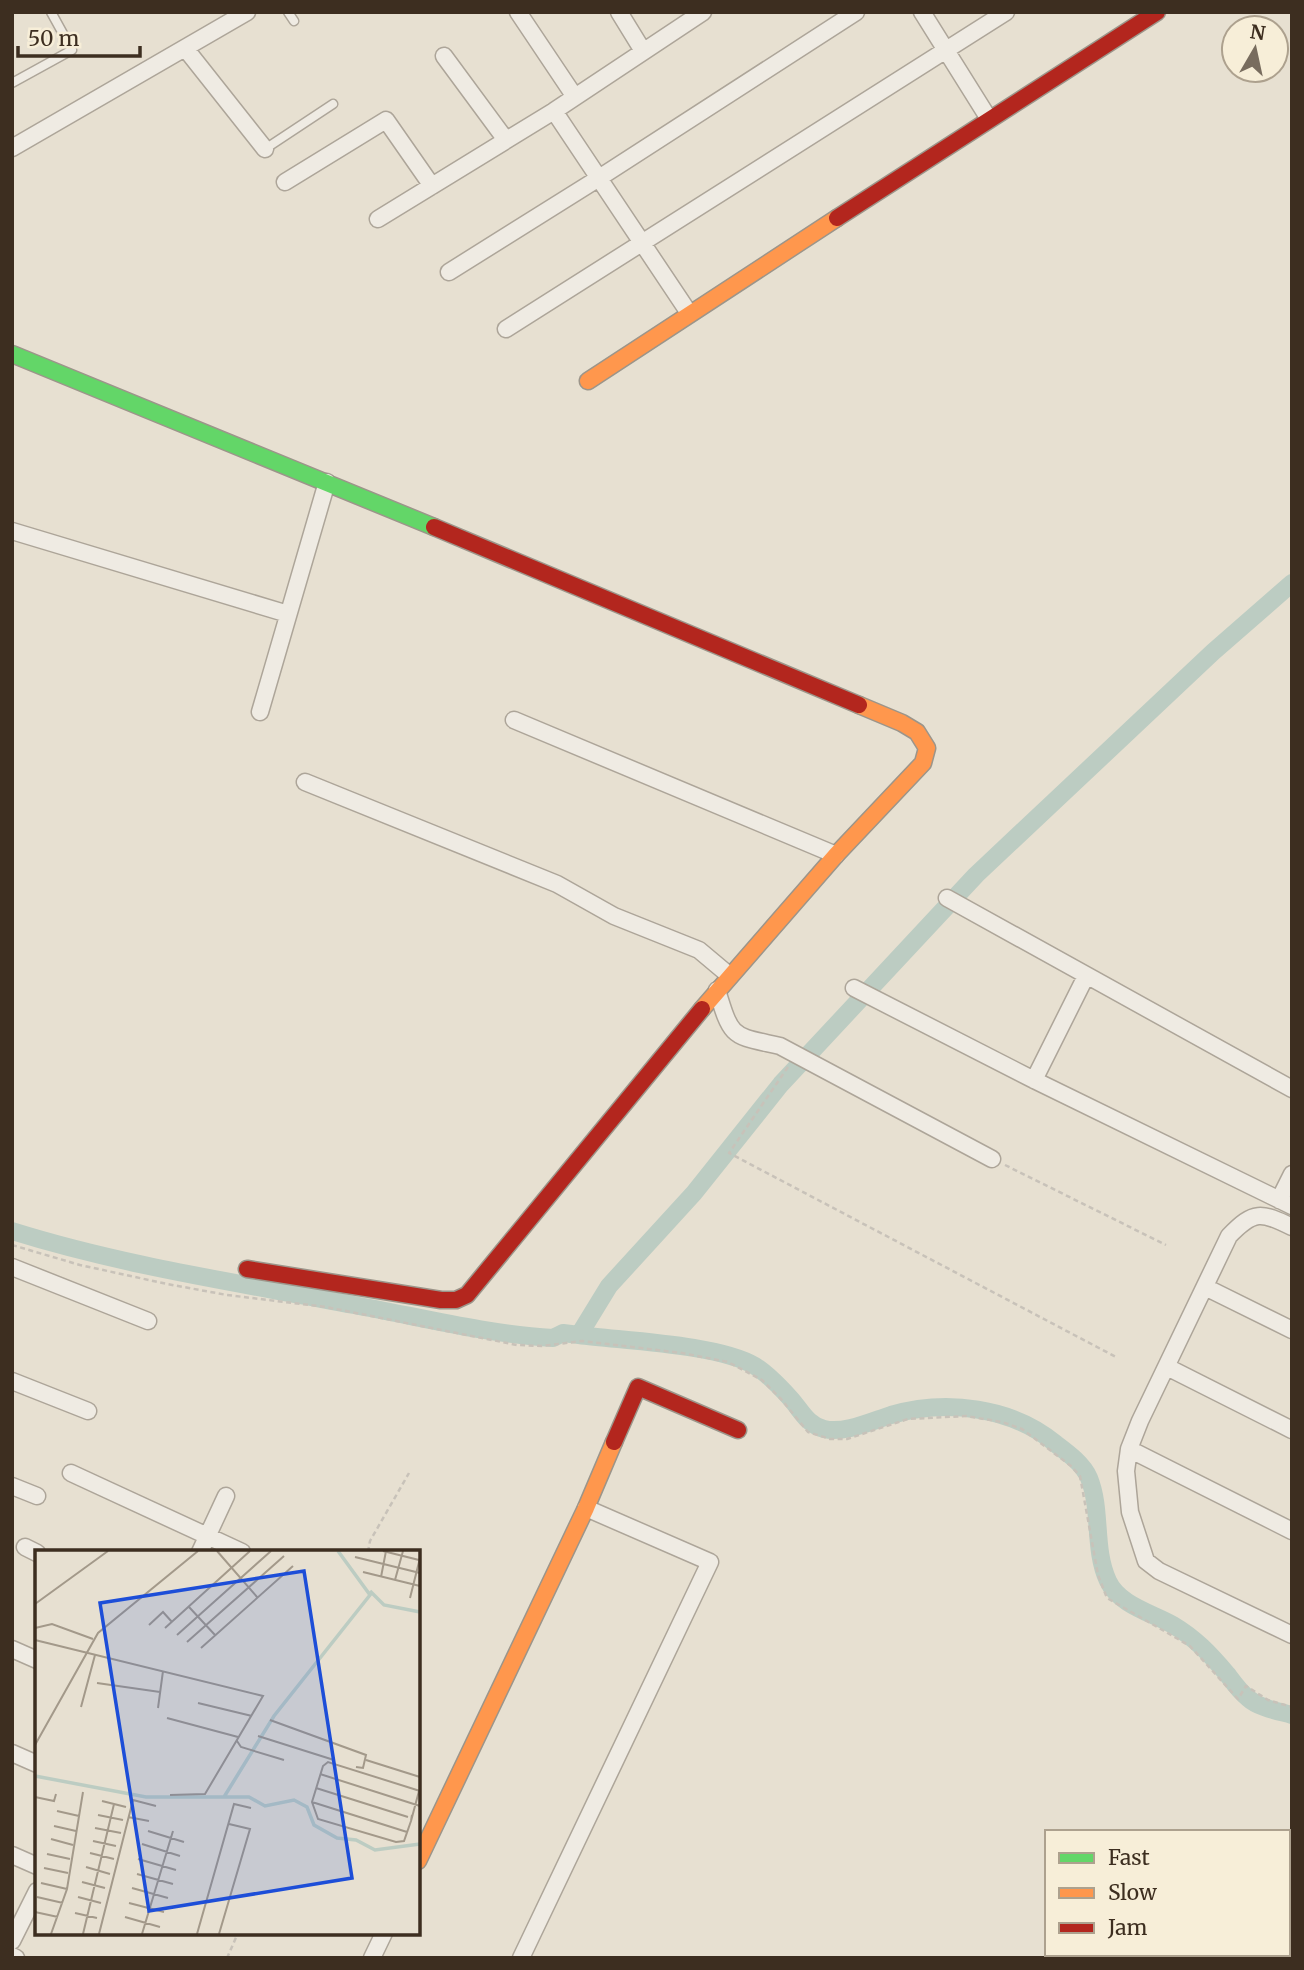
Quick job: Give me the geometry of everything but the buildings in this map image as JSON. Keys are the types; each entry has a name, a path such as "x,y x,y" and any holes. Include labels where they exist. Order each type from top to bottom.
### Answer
{"street":[{"path":"12,148 247,12"},
{"path":"519,12 575,97"},
{"path":"619,12 643,51"},
{"path":"378,219 554,111 703,12"},
{"path":"449,272 856,12"},
{"path":"922,12 989,119"},
{"path":"506,329 1006,12"},
{"path":"587,381 1157,12"},
{"path":"185,48 265,149"},
{"path":"444,56 506,140"},
{"path":"554,111 689,313"},
{"path":"285,182 386,120 432,186"},
{"path":"12,354 327,482 902,723 918,732 928,748 923,763 836,855 717,990 467,1295 456,1300 441,1300 247,1269"},
{"path":"260,712 327,482"},
{"path":"12,531 288,614"},
{"path":"514,720 836,855"},
{"path":"305,782 557,884 604,911 699,950 730,975"},
{"path":"947,898 1292,1090"},
{"path":"1034,1080 1086,976"},
{"path":"854,988 1285,1203 1292,1174"},
{"path":"717,990 730,1028 747,1040 780,1046 992,1158"},
{"path":"1292,1227 1268,1215 1253,1217 1240,1224 1229,1236 1140,1421 1129,1449 1126,1471 1130,1512 1146,1561 1159,1571 1292,1635"},
{"path":"12,1267 148,1321"},
{"path":"1205,1287 1292,1330"},
{"path":"1167,1367 1292,1430"},
{"path":"12,1381 88,1411"},
{"path":"420,1857 586,1508 638,1387 738,1430"},
{"path":"1129,1449 1292,1531"},
{"path":"71,1474 238,1550"},
{"path":"12,1486 37,1496"},
{"path":"201,1550 226,1496"},
{"path":"522,1958 710,1562 586,1508"},
{"path":"12,1649 35,1659"},
{"path":"12,1753 35,1763"},
{"path":"12,1855 35,1865"},
{"path":"12,1941 35,1895"},
{"path":"372,1958 383,1935"}],"lane":[{"path":"12,83 72,50 51,12"},
{"path":"288,12 295,21"},
{"path":"265,149 333,104"}],"path":[{"path":"796,1055 729,1153 1116,1357"},
{"path":"992,1158 1166,1245"},
{"path":"368,1550 370,1541 409,1473"},
{"path":"227,1958 237,1935"}],"waterway":[{"path":"579,1335 609,1286 694,1193 781,1084 976,875 1213,652 1292,583"},
{"path":"12,1231 139,1264 478,1329 553,1338 563,1333 670,1344 718,1353 760,1369 782,1389 809,1421 824,1429 840,1430 912,1410 934,1408 956,1407 999,1414 1039,1431 1083,1468 1093,1490 1103,1569 1113,1589 1137,1608 1188,1635 1252,1701 1292,1715"}],"traffic: fast":[{"path":"12,354 434,527"}],"traffic: slow":[{"path":"588,381 837,218"},
{"path":"702,1009 836,855 923,763 927,748 917,732 859,705"},
{"path":"420,1857 586,1508 614,1442"}],"traffic: jam":[{"path":"837,218 1157,12"},
{"path":"434,527 859,705"},
{"path":"247,1269 441,1300 456,1300 467,1295 702,1009"},
{"path":"614,1442 638,1387 738,1430"}]}
